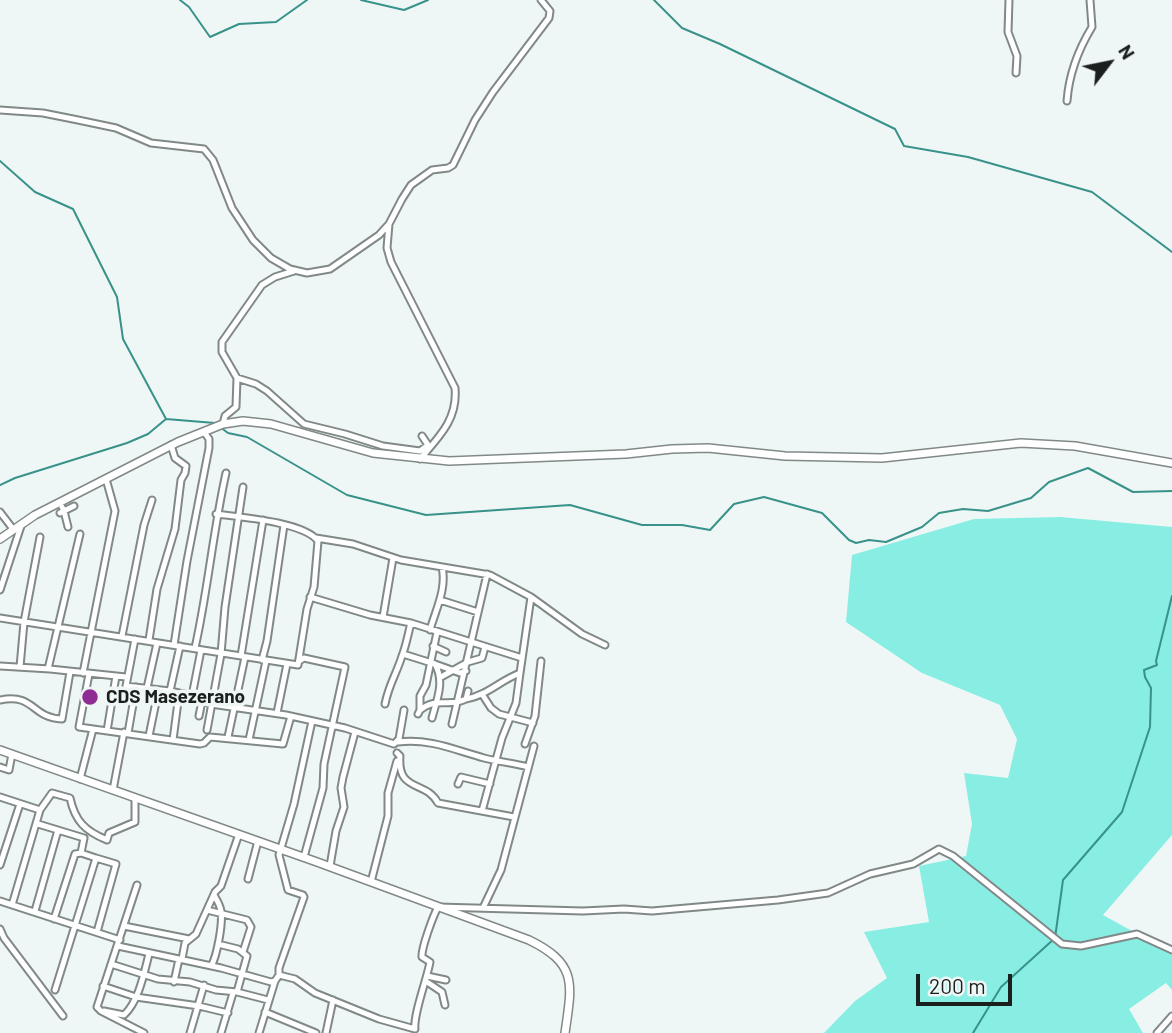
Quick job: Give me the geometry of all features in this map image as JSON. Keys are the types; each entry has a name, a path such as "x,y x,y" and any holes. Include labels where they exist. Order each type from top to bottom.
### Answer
{"main road":[{"path":"0,538 60,502 171,445 219,426 243,421 261,422 358,450 420,459 476,460 708,448 785,456 882,457 1021,443 1084,447 1172,463"},
{"path":"0,750 330,866 529,940 560,960 568,975 565,1033"}],"street":[{"path":"219,426 225,416 236,407 237,378 222,352 222,342 262,285 275,277 294,271 314,273 330,269 389,225 411,185 432,170 453,165 474,121 493,92 549,19 550,11 541,0"},
{"path":"1009,0 1008,32 1017,56 1016,73"},
{"path":"1067,102 1069,76 1092,27 1090,0"},
{"path":"0,110 78,120 116,128 151,143 204,149 213,160 232,208 253,240 271,258 294,271"},
{"path":"389,225 387,248 391,262 455,388 456,407 446,428 420,459"},
{"path":"237,378 267,391 304,424 383,446 419,451 428,445 422,436"},
{"path":"170,691 187,561 209,448 209,439 204,432"},
{"path":"149,640 156,590 175,529 181,480 186,470 185,465 175,458 171,445"},
{"path":"192,696 216,514 226,473"},
{"path":"106,479 115,511 89,633 79,727 203,744 210,737 283,744 291,716"},
{"path":"206,730 221,654 225,607 243,487"},
{"path":"122,636 144,525 152,500"},
{"path":"60,502 68,527"},
{"path":"62,512 74,506"},
{"path":"0,512 13,529"},
{"path":"216,514 284,525 310,533 316,538 353,544 393,558 487,574 531,597 582,634 605,645"},
{"path":"228,737 263,520"},
{"path":"0,590 21,524"},
{"path":"249,740 264,661 284,525"},
{"path":"48,668 80,534"},
{"path":"20,667 24,622 40,537"},
{"path":"0,618 298,665 316,576 316,538"},
{"path":"383,617 393,558"},
{"path":"442,567 445,576 433,631 432,663 420,696 419,712 436,701 458,703 482,694 506,678 520,673"},
{"path":"452,724 487,574"},
{"path":"432,595 478,612"},
{"path":"310,597 411,623 522,659"},
{"path":"482,811 502,738 516,703 531,597"},
{"path":"385,704 389,683 403,654 411,623"},
{"path":"433,646 448,637"},
{"path":"135,639 126,687 170,691 211,704 277,713 396,743 410,740 441,744 528,767"},
{"path":"147,688 157,643"},
{"path":"433,646 446,652"},
{"path":"441,677 482,659 485,647"},
{"path":"403,654 460,673 466,671"},
{"path":"299,661 304,659 345,667 324,764 321,796 304,857"},
{"path":"525,744 533,723 541,661"},
{"path":"432,663 441,677 441,689 432,718"},
{"path":"277,713 287,664"},
{"path":"0,666 48,668 126,677"},
{"path":"0,700 22,699 45,716 62,719 70,672"},
{"path":"107,731 116,676"},
{"path":"113,790 136,687"},
{"path":"467,699 468,691"},
{"path":"149,736 158,692"},
{"path":"173,740 179,694"},
{"path":"482,694 491,708 510,718 533,723"},
{"path":"199,716 202,701"},
{"path":"371,882 388,816 388,793 396,766 396,743 404,710"},
{"path":"260,1033 268,1000 304,897 288,890 279,855 294,804 312,721"},
{"path":"80,779 93,729"},
{"path":"330,866 336,831 344,807 341,788 343,777 355,732"},
{"path":"483,908 501,870 534,746"},
{"path":"397,753 400,756 400,771 411,785 432,794 438,803 514,817"},
{"path":"0,767 9,770 12,754"},
{"path":"458,784 461,777 490,784"},
{"path":"12,905 40,810 52,793 70,797 73,812 83,828 107,840 109,833 135,822 135,797"},
{"path":"0,797 40,810"},
{"path":"0,865 20,804"},
{"path":"38,824 84,838 81,853"},
{"path":"34,911 58,830"},
{"path":"174,982 186,943 196,934 221,886 239,834"},
{"path":"248,879 258,841"},
{"path":"0,901 97,932 149,954 242,974 295,979 315,993 386,1022 415,1028 430,961 423,959 421,953 438,907 653,911 778,900 828,892 870,873 913,864 939,849 953,856 1062,944 1082,946 1140,934 1172,950"},
{"path":"54,919 75,853 81,853 116,864 97,932"},
{"path":"55,990 96,858"},
{"path":"97,1008 136,885"},
{"path":"211,966 219,948 222,915 214,895"},
{"path":"208,910 247,920 251,927 243,952"},
{"path":"124,926 189,939"},
{"path":"0,929 63,1016"},
{"path":"218,944 243,952 247,959 221,1033"},
{"path":"97,1008 124,1015 136,997 149,954"},
{"path":"111,964 143,975 204,985 268,1000"},
{"path":"427,979 446,980"},
{"path":"427,979 442,992 445,1005"},
{"path":"190,1033 204,985"},
{"path":"103,986 136,997 228,1013"},
{"path":"326,1033 333,1000"},
{"path":"97,1008 144,1033"},
{"path":"265,1012 316,1033"},
{"path":"1157,1033 1172,1016"}],"shaded area":[{"path":"1060,517 1172,527 1172,835 1103,915 1172,953 1172,990 1166,983 1129,1009 1143,1033 824,1033 855,1001 887,978 864,932 929,922 919,866 966,856 972,824 964,773 1008,778 1017,739 1000,705 922,673 846,622 852,555 974,519"}],"waterway":[{"path":"180,0 189,7 210,37 239,24 276,22 307,0"},
{"path":"361,0 404,10 428,0"},
{"path":"654,0 682,28 895,129 904,146 968,157 1092,192 1172,252"},
{"path":"0,161 35,192 73,209 117,297 123,339 166,419 215,423"},
{"path":"0,485 127,443 148,434 166,419"},
{"path":"220,427 228,433 247,437 347,495 426,515 570,505 642,525 682,525 710,530 734,504 764,497 822,513 849,540 856,543 869,540 886,542 922,527 939,513 963,509 988,511 1031,498 1049,482 1088,468 1133,492 1172,491"},
{"path":"973,1033 1001,987 1055,938 1063,880 1122,812 1150,727 1151,688 1144,670 1157,665 1172,596"}],"place":[{"name":"CDS Masezerano","path":"90,697"}]}
